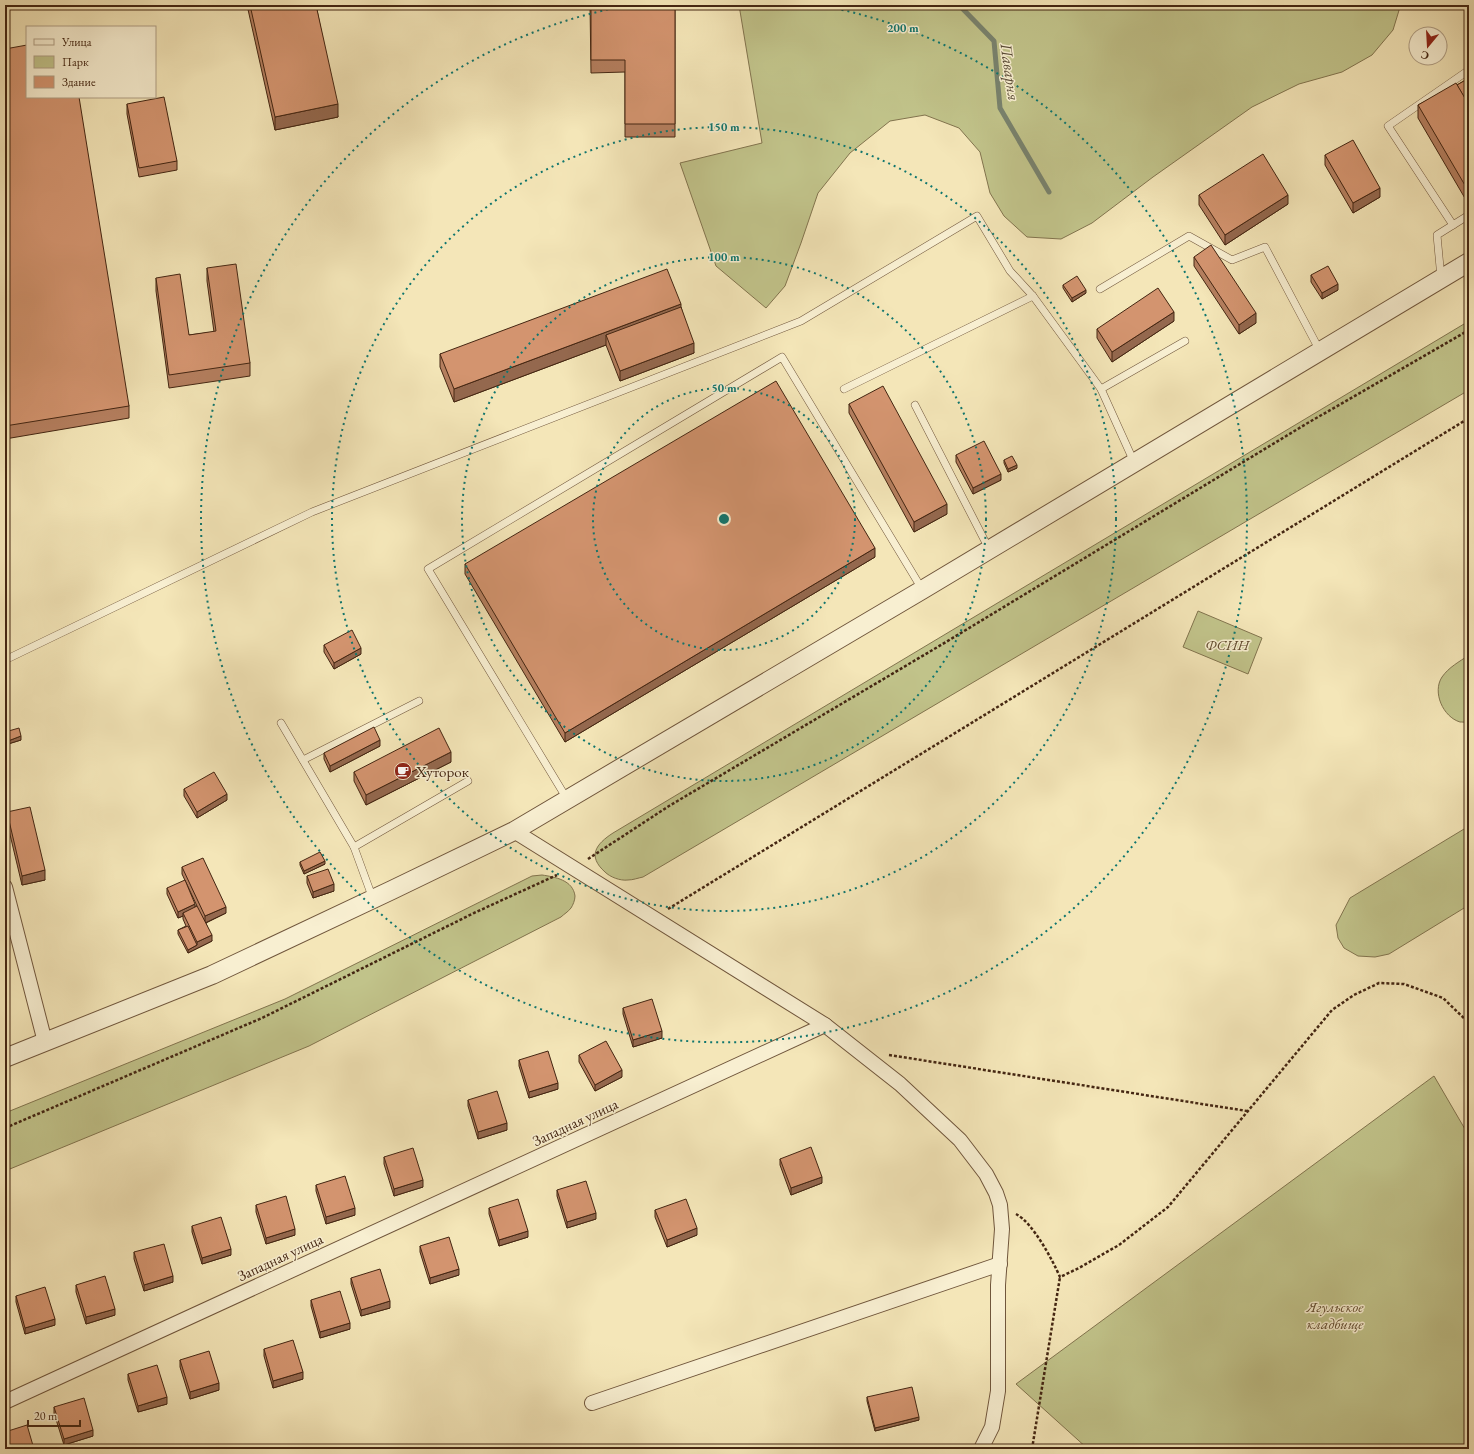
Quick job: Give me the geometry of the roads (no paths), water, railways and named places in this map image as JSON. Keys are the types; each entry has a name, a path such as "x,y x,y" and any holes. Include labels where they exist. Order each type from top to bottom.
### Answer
{"street":[{"path":"5,1058 212,975 514,831 922,590 1469,262"},
{"path":"514,831 825,1026 900,1084 960,1140 986,1174 996,1193 1000,1205 1002,1229 998,1392 992,1427 981,1449"},
{"path":"5,887 45,1042"},
{"name":"Западная улица","path":"5,1402 825,1026"},
{"path":"592,1403 1000,1264"}],"lane":[{"path":"1453,225 1388,126 1469,70"},
{"path":"1442,278 1437,235 1469,215"},
{"path":"5,660 312,512 801,320 977,216 1010,271 1033,296 1101,389 1134,462"},
{"path":"1100,289 1189,236 1232,260 1265,247 1320,351"},
{"path":"844,389 1033,296"},
{"path":"1101,389 1185,341"},
{"path":"567,799 428,569 775,361 782,357 922,590"},
{"path":"915,406 990,549"},
{"path":"303,760 419,701"},
{"path":"281,723 354,847 374,899"},
{"path":"354,847 468,781"}],"waterway":[{"name":"Паварня","path":"959,5 994,41 1000,108 1049,192"}],"place":[{"name":"Хуторок","path":"403,771"}],"park label":[{"name":"ФСИН","path":"1227,644"},
{"name":"Ягульское кладбище","path":"1335,1314"}]}
